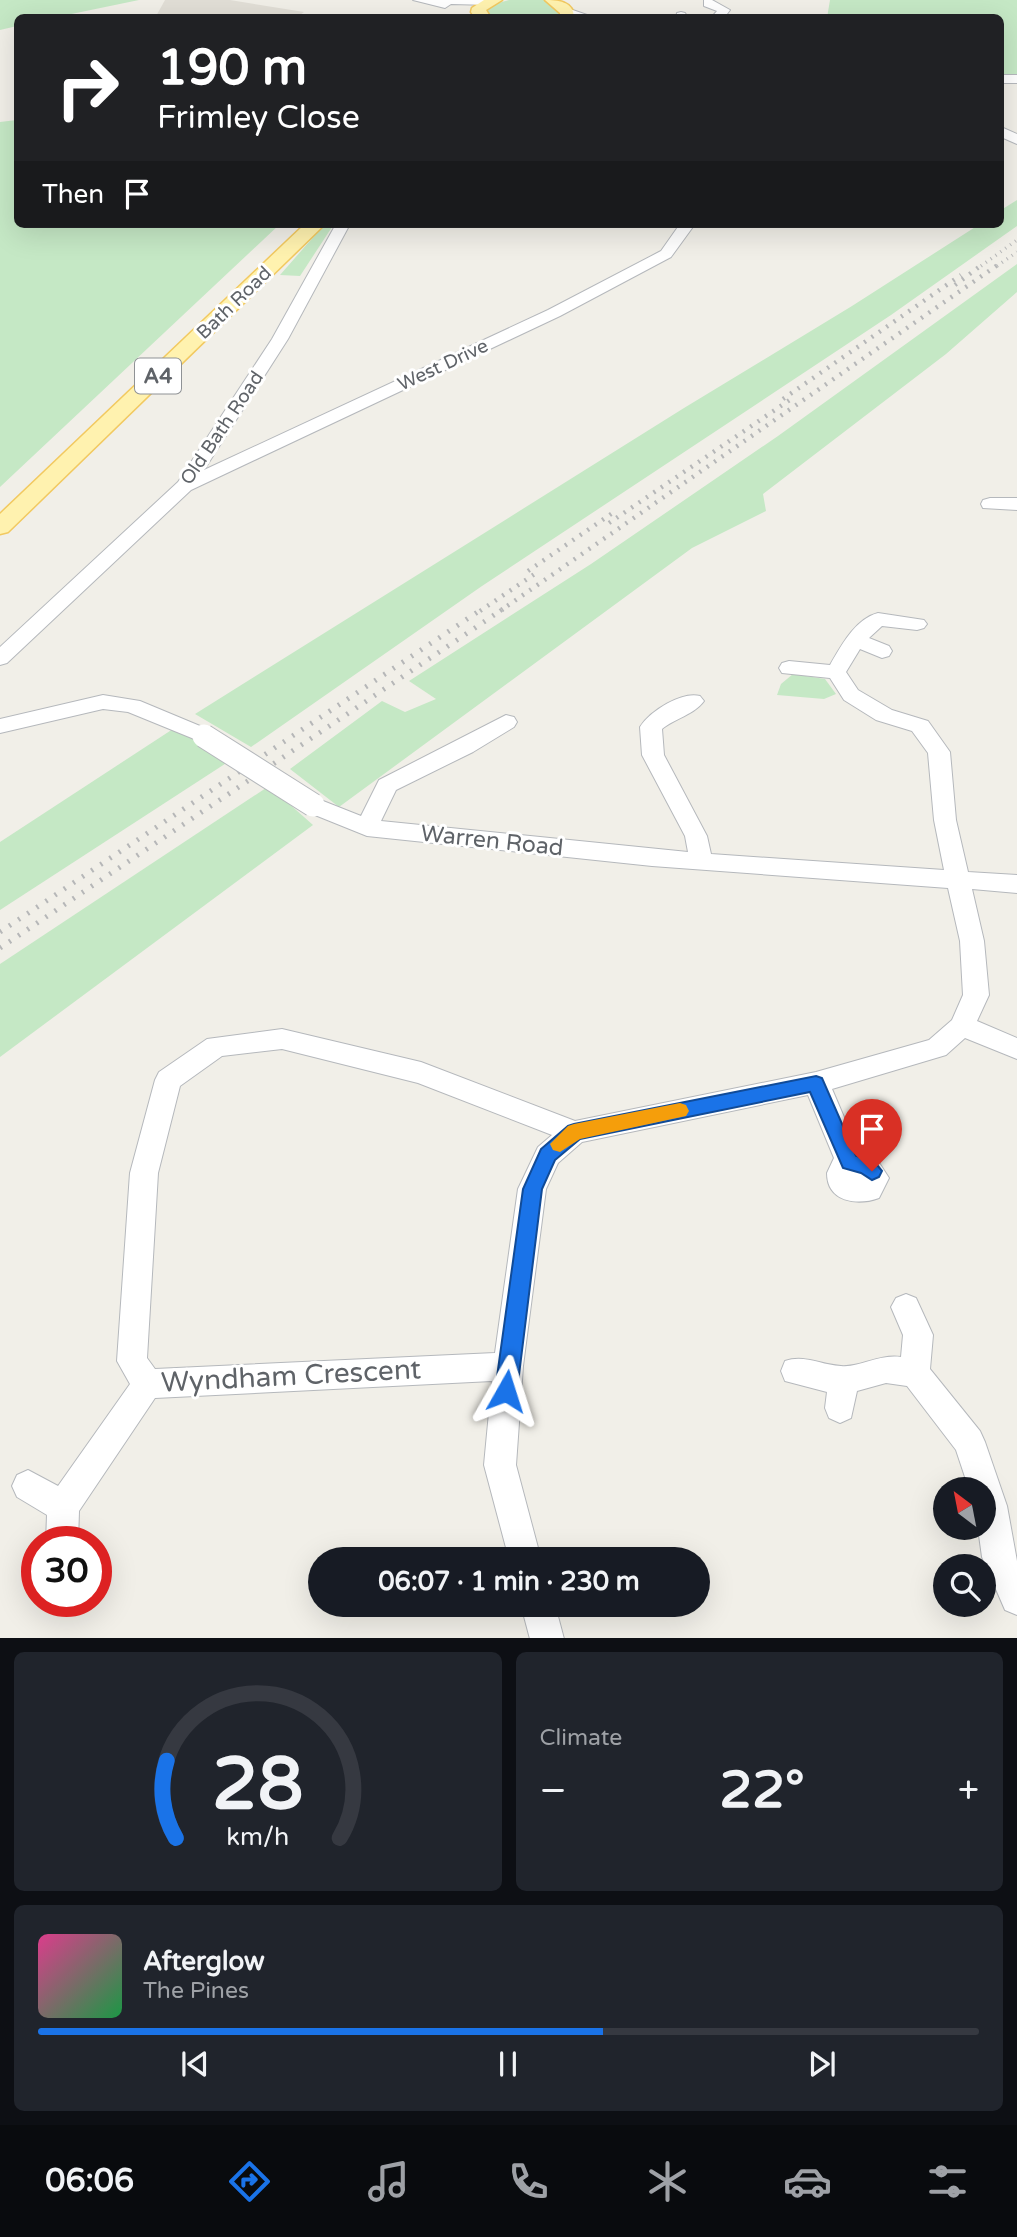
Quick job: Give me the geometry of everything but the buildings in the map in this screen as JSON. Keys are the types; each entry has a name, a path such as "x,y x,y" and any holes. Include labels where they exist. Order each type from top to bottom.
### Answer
{"main road":[{"path":"481,14 480,6 493,0"},
{"path":"552,0 566,14"},
{"name":"Bath Road","path":"0,527 312,228"}],"street":[{"path":"419,0 493,0"},
{"path":"448,2 478,14"},
{"path":"708,3 720,14 738,9"},
{"name":"Old Bath Road","path":"0,658 185,486 274,349 341,228"},
{"name":"West Drive","path":"185,486 565,307 666,254 685,228"},
{"path":"990,504 1017,504"},
{"path":"836,672 855,640 878,619 917,624"},
{"path":"855,640 882,651"},
{"path":"789,668 836,672"},
{"path":"522,1547 499,1465 508,1366 532,1189 548,1155 574,1132 816,1083 937,1048 962,1026 976,995 972,941 945,820 939,752 920,726 884,715 851,695 836,672"},
{"path":"693,701 665,715 651,727 653,755 696,836 701,860"},
{"name":"Warren Road","path":"0,726 103,702 132,706 204,736 313,805 367,828 652,858 1017,884"},
{"path":"367,828 387,785 465,747 489,725"},
{"path":"962,1026 1017,1049"},
{"name":"Wyndham Crescent","path":"508,1366 146,1384 132,1361 144,1173 167,1080 216,1046 282,1039 422,1073 574,1132"},
{"path":"816,1083 850,1163"},
{"path":"906,1307 918,1335 915,1373 969,1442 990,1506 998,1557 1017,1598"},
{"path":"796,1371 841,1394 886,1369 915,1373"},
{"path":"63,1526 64,1507 146,1384"},
{"path":"28,1486 64,1507"},
{"path":"541,1617 547,1638"}],"shaded area":[{"path":"165,0 230,0 304,12 301,14 157,14"}],"green space":[{"path":"0,0 139,0 71,14 14,14 14,27 0,30"},
{"path":"509,0 544,0 562,14 486,14 484,7"},
{"path":"830,0 1017,0 1017,78 1004,78 1004,14 828,14"},
{"path":"14,120 14,228 276,228 0,487 0,122"},
{"path":"1017,200 1017,226 891,315 482,586 251,747 195,714 974,228 1004,228 1004,208"},
{"path":"321,228 331,228 300,276 280,275"},
{"path":"1017,264 1017,292 946,354 763,494 766,511 692,548 339,807 290,769 382,701 405,712 436,699 409,681 591,564 778,436"},
{"path":"793,674 825,679 836,694 824,699 777,695 781,684"},
{"path":"176,727 231,760 0,910 0,842"},
{"path":"269,786 313,825 0,1057 0,964"}],"railway":[{"path":"981,266 1017,240"},
{"path":"997,266 1017,252"},
{"path":"955,285 983,264"},
{"path":"500,611 999,264"},
{"path":"783,399 961,275"},
{"path":"609,523 794,397"},
{"path":"528,571 614,512"},
{"path":"480,611 539,571"},
{"path":"0,932 482,609"},
{"path":"0,948 503,609"}],"slow traffic":[{"path":"560,1144 574,1132 680,1111"}],"route":[{"path":"506,1391 532,1189 548,1155 574,1132 816,1083 850,1163 858,1162 872,1171"}]}
